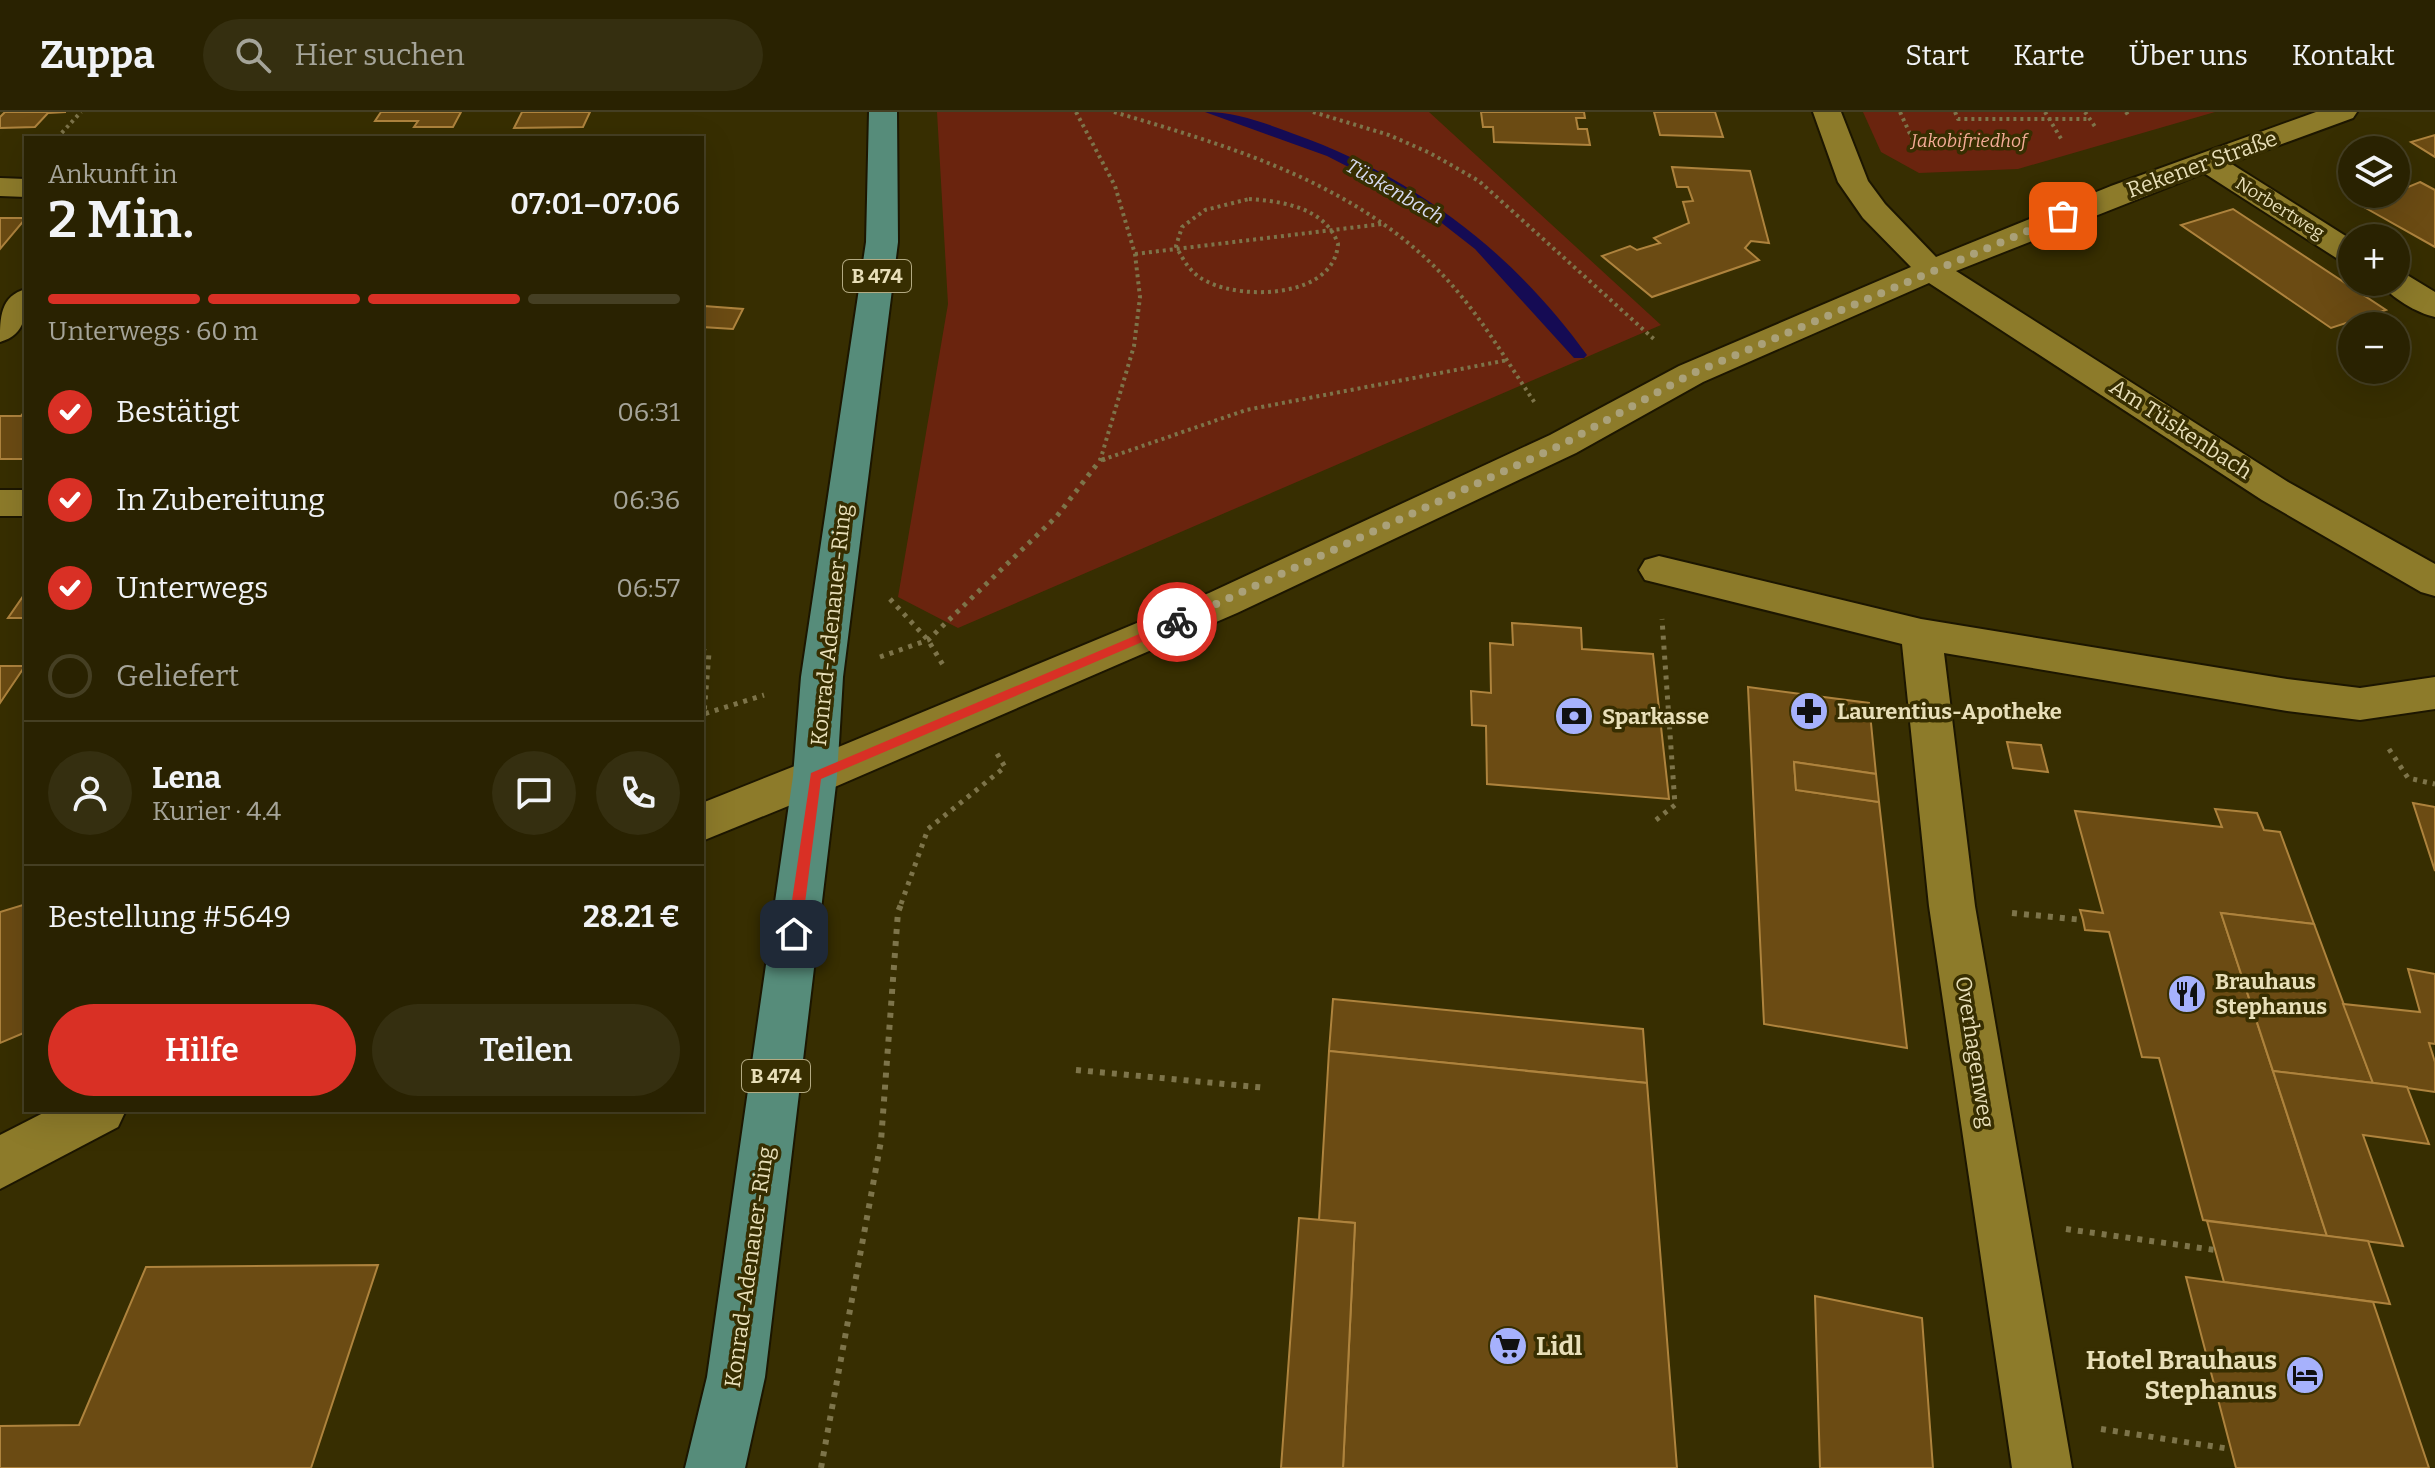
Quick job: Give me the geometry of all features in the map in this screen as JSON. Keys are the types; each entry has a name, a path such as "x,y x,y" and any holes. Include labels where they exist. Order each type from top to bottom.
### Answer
{"main road":[{"name":"Konrad-Adenauer-Ring","path":"715,1468 736,1377 815,776 822,677 882,242 883,112"}],"street":[{"name":"Am Tüskenbach","path":"1827,112 1858,190 1931,270 2275,491 2435,582"},
{"name":"Rekener Straße","path":"704,821 970,711 1357,542 1563,444 1691,374 1845,310 1931,270 2122,192 2343,112"},
{"name":"Norbertweg","path":"2209,163 2338,245"},
{"path":"0,187 24,188"},
{"path":"2410,291 2435,307"},
{"path":"0,331 24,301"},
{"path":"0,503 24,503"},
{"path":"1659,570 1921,634 2287,695 2360,704 2435,693"},
{"name":"Overhagenweg","path":"1921,634 1952,906 2042,1468"},
{"path":"0,1163 96,1112"}],"path":[{"path":"59,136 81,112"},
{"path":"704,651 709,653 704,714 928,640 1057,516 1101,460 1134,346 1140,297 1135,254 1115,186 1076,112"},
{"path":"1101,460 1246,410 1508,360 1449,282 1383,223 1271,162 1229,145 1114,112"},
{"path":"1313,112 1389,135 1430,153 1479,181 1691,374"},
{"path":"1900,112 1917,149"},
{"path":"1955,112 1958,119 2090,119"},
{"path":"2045,112 2063,142"},
{"path":"2085,112 2096,128"},
{"path":"1249,199 1298,206 1319,216 1338,247 1333,264 1318,278 1296,289 1268,294 1238,293 1211,285 1190,274 1178,258 1177,250 1176,242 1182,226 1200,212 1223,203 1249,199"},
{"path":"1135,254 1383,223"},
{"path":"1656,820 1675,805 1659,570"},
{"path":"821,1468 881,1141 898,912 928,829 1005,767 928,640 889,600 890,584"},
{"path":"2426,782 2435,784"},
{"path":"1952,906 2083,920"},
{"path":"1076,1070 1267,1088"},
{"path":"2003,1221 2215,1250"},
{"path":"2035,1417 2230,1449"}],"green space":[{"path":"937,112 1429,112 1661,325 958,628 898,597 948,304"},
{"name":"Jakobifriedhof","path":"1863,112 2215,112 2018,169 1919,173 1881,152"}],"building":[{"path":"5,112 66,112 48,113 35,127 0,128 0,117"},
{"path":"381,112 461,112 453,127 414,127 418,121 375,121"},
{"path":"522,112 590,112 583,127 514,128"},
{"path":"1481,112 1584,112 1585,118 1576,118 1578,129 1587,129 1590,145 1494,142 1493,127 1483,127"},
{"path":"1654,112 1715,112 1723,137 1660,135"},
{"path":"2435,135 2435,157 2411,142"},
{"path":"1672,167 1750,171 1769,243 1751,241 1745,248 1759,260 1652,297 1602,256 1630,246 1637,250 1660,243 1654,238 1689,223 1683,202 1693,201 1688,187 1677,187"},
{"path":"2420,182 2435,190 2435,247 2410,233 2410,224 2394,224 2366,208 2410,208 2410,186"},
{"path":"2233,209 2338,278 2338,296 2365,296 2386,310 2338,312 2338,326 2331,328 2181,225"},
{"path":"0,218 24,218 24,220 0,249"},
{"path":"704,306 743,309 733,329 704,327"},
{"path":"24,412 24,459 0,459 0,416 21,416"},
{"path":"24,595 24,618 8,618"},
{"path":"1512,623 1581,628 1582,649 1653,654 1669,799 1487,784 1486,726 1472,725 1471,691 1491,693 1490,643 1513,645"},
{"path":"0,666 24,666 24,667 0,703"},
{"path":"1748,687 1869,703 1876,774 1794,762 1796,790 1879,802 1907,1048 1764,1024"},
{"path":"2007,742 2041,745 2048,772 2013,768"},
{"path":"1794,762 1876,774 1879,802 1796,790"},
{"path":"2413,803 2435,807 2435,871"},
{"name":"Brauhaus Stephanus","path":"2215,809 2257,813 2264,830 2280,832 2314,924 2221,913 2327,1236 2203,1220 2159,1058 2142,1057 2109,932 2085,930 2080,910 2103,913 2075,811 2222,827"},
{"path":"24,905 24,1033 0,1043 0,912"},
{"path":"2221,913 2314,924 2373,1083 2273,1071"},
{"path":"2408,969 2435,974 2435,1044 2429,1043 2435,1062 2435,1092 2373,1083 2343,1004 2420,1012"},
{"path":"1333,999 1643,1029 1647,1083 1329,1051"},
{"name":"Lidl","path":"1329,1051 1647,1083 1677,1468 1343,1468 1355,1223 1319,1220"},
{"path":"2273,1071 2407,1087 2429,1144 2363,1135 2403,1246 2327,1236"},
{"path":"1299,1218 1355,1223 1343,1468 1281,1468"},
{"path":"2207,1221 2368,1241 2390,1304 2224,1282"},
{"path":"378,1265 311,1468 0,1468 0,1426 79,1425 146,1267"},
{"name":"Hotel Brauhaus Stephanus","path":"2186,1277 2373,1302 2429,1468 2236,1468"},
{"path":"1815,1296 1922,1318 1933,1468 1820,1468"}],"waterway":[{"name":"Tüskenbach","path":"1212,112 1332,153 1416,196 1480,246 1579,355"}],"way so far":[{"path":"1177,622 1563,444 1691,374 2063,216"}],"place":[{"name":"Laurentius-Apotheke","path":"1809,711"},
{"name":"Sparkasse","path":"1574,716"},
{"name":"Brauhaus Stephanus","path":"2187,994"},
{"name":"Lidl","path":"1508,1346"},
{"name":"Hotel Brauhaus Stephanus","path":"2305,1375"}],"route":[{"path":"794,934 815,776 1177,622"}]}
